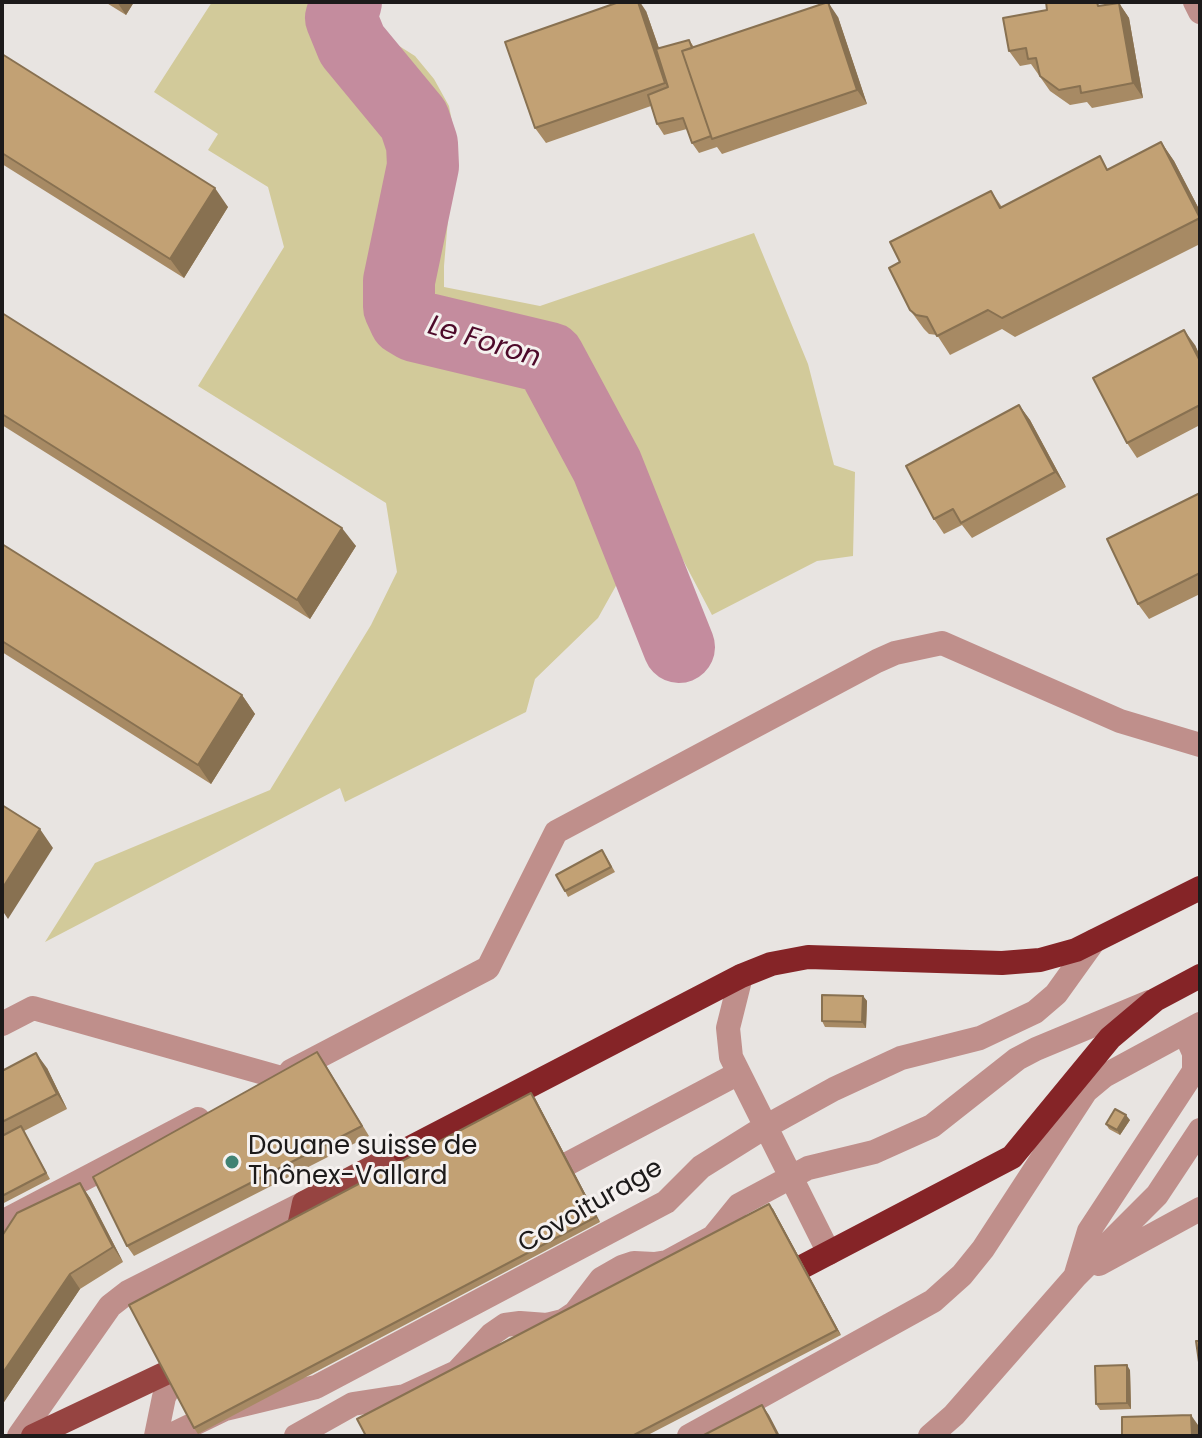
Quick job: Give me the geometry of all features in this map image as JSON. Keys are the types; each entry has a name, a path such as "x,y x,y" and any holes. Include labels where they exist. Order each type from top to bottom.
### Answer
{"highway":[{"path":"404,1151 741,976 771,964 808,957 1027,963 1051,958 1094,941 1200,888"},
{"path":"760,1289 1012,1157 1098,1052 1155,1000 1200,976"}],"main road":[{"path":"302,1212 404,1151"},
{"path":"33,1436 174,1369"}],"lane":[{"path":"251,1092 488,968 556,832 895,653 942,643 1108,716 1147,731 1200,745"},
{"name":"Covoiturage","path":"169,1436 225,1409 316,1387 666,1202 701,1167 834,1089 901,1058 980,1038 1035,1012 1056,994 1094,941"},
{"path":"741,976 729,1018 727,1038 731,1057 829,1253"},
{"path":"296,1436 353,1404 405,1396 457,1372 492,1334 505,1325 547,1325 563,1321 575,1313 601,1279 627,1264 663,1263 709,1240 734,1208 791,1177 813,1166 885,1148 932,1126 1017,1059 1155,1000"},
{"path":"2,1024 33,1008 278,1077"},
{"path":"689,1436 933,1301 962,1275 983,1249 1078,1100 1094,1083 1192,1028 1194,1071 1089,1231 1075,1277"},
{"path":"569,1163 739,1073"},
{"path":"2,1222 223,1106"},
{"path":"930,1436 954,1415 1075,1277 1157,1195 1200,1130"},
{"path":"1012,1157 1056,1134"},
{"path":"1075,1277 1200,1209"},
{"path":"19,1436 110,1306 128,1292 302,1212"},
{"path":"156,1436 174,1369"}],"shaded area":[{"path":"212,2 333,2 326,21 328,38 338,58 401,132 410,150 408,185 381,271 382,300 387,319 395,334 417,347 540,370 624,547 627,566 598,618 535,679 526,712 345,802 340,788 45,942 95,863 270,790 371,625 397,572 386,503 198,386 284,247 268,187 208,150 218,134 154,92"},
{"path":"357,2 378,2 371,14 373,26 415,56 434,79 449,106 455,137 444,287 540,306 754,233 808,364 834,465 855,472 853,556 817,561 712,615 575,355 567,347 424,312 418,306 415,299 433,167 435,126 423,92 400,62 371,41 357,20"}],"building":[{"path":"619,2 638,2 665,83 535,128 505,42"},
{"path":"828,2 857,90 712,139 682,51"},
{"path":"1046,2 1097,2 1098,6 1119,3 1133,83 1081,93 1080,86 1059,90 1040,76 1036,58 1028,59 1026,48 1009,51 1003,18 1047,10"},
{"path":"689,40 692,48 682,51 711,136 692,143 683,118 657,124 648,95 668,87 656,49"},
{"path":"2,54 215,188 170,259 2,153"},
{"path":"1161,142 1200,218 1002,318 988,310 937,336 927,317 910,310 889,268 900,262 890,242 991,191 1000,208 1100,156 1107,170"},
{"path":"2,313 342,528 297,600 2,414"},
{"path":"1184,330 1200,361 1200,405 1127,443 1093,378"},
{"path":"1019,405 1055,472 961,523 953,509 934,519 906,466"},
{"path":"1200,493 1200,573 1138,604 1107,539"},
{"path":"2,544 242,695 198,765 2,641"},
{"path":"2,805 40,829 2,889"},
{"path":"602,850 611,867 565,891 556,875"},
{"path":"822,995 863,996 862,1022 822,1021"},
{"name":"Douane suisse de Thônex-Vallard","path":"317,1052 362,1126 127,1246 93,1177"},
{"path":"36,1053 57,1094 2,1122 2,1071"},
{"path":"531,1093 596,1217 194,1428 129,1305"},
{"path":"1115,1109 1126,1115 1117,1130 1106,1124"},
{"path":"21,1126 46,1173 2,1196 2,1136"},
{"path":"80,1183 113,1247 70,1274 2,1374 2,1236 17,1213"},
{"path":"769,1204 837,1330 632,1436 366,1436 357,1419"},
{"path":"1196,1341 1200,1341 1200,1369"},
{"path":"1127,1365 1127,1403 1096,1404 1095,1366"},
{"path":"762,1405 778,1436 702,1436"},
{"path":"1191,1415 1192,1436 1122,1436 1122,1417"}],"waterway":[{"name":"Le Foron","path":"346,2 341,18 352,45 414,120 422,144 423,166 399,281 399,307 405,320 415,326 549,358 607,466 679,647"}],"place":[{"name":"Douane suisse de Thônex-Vallard","path":"232,1162"}]}
